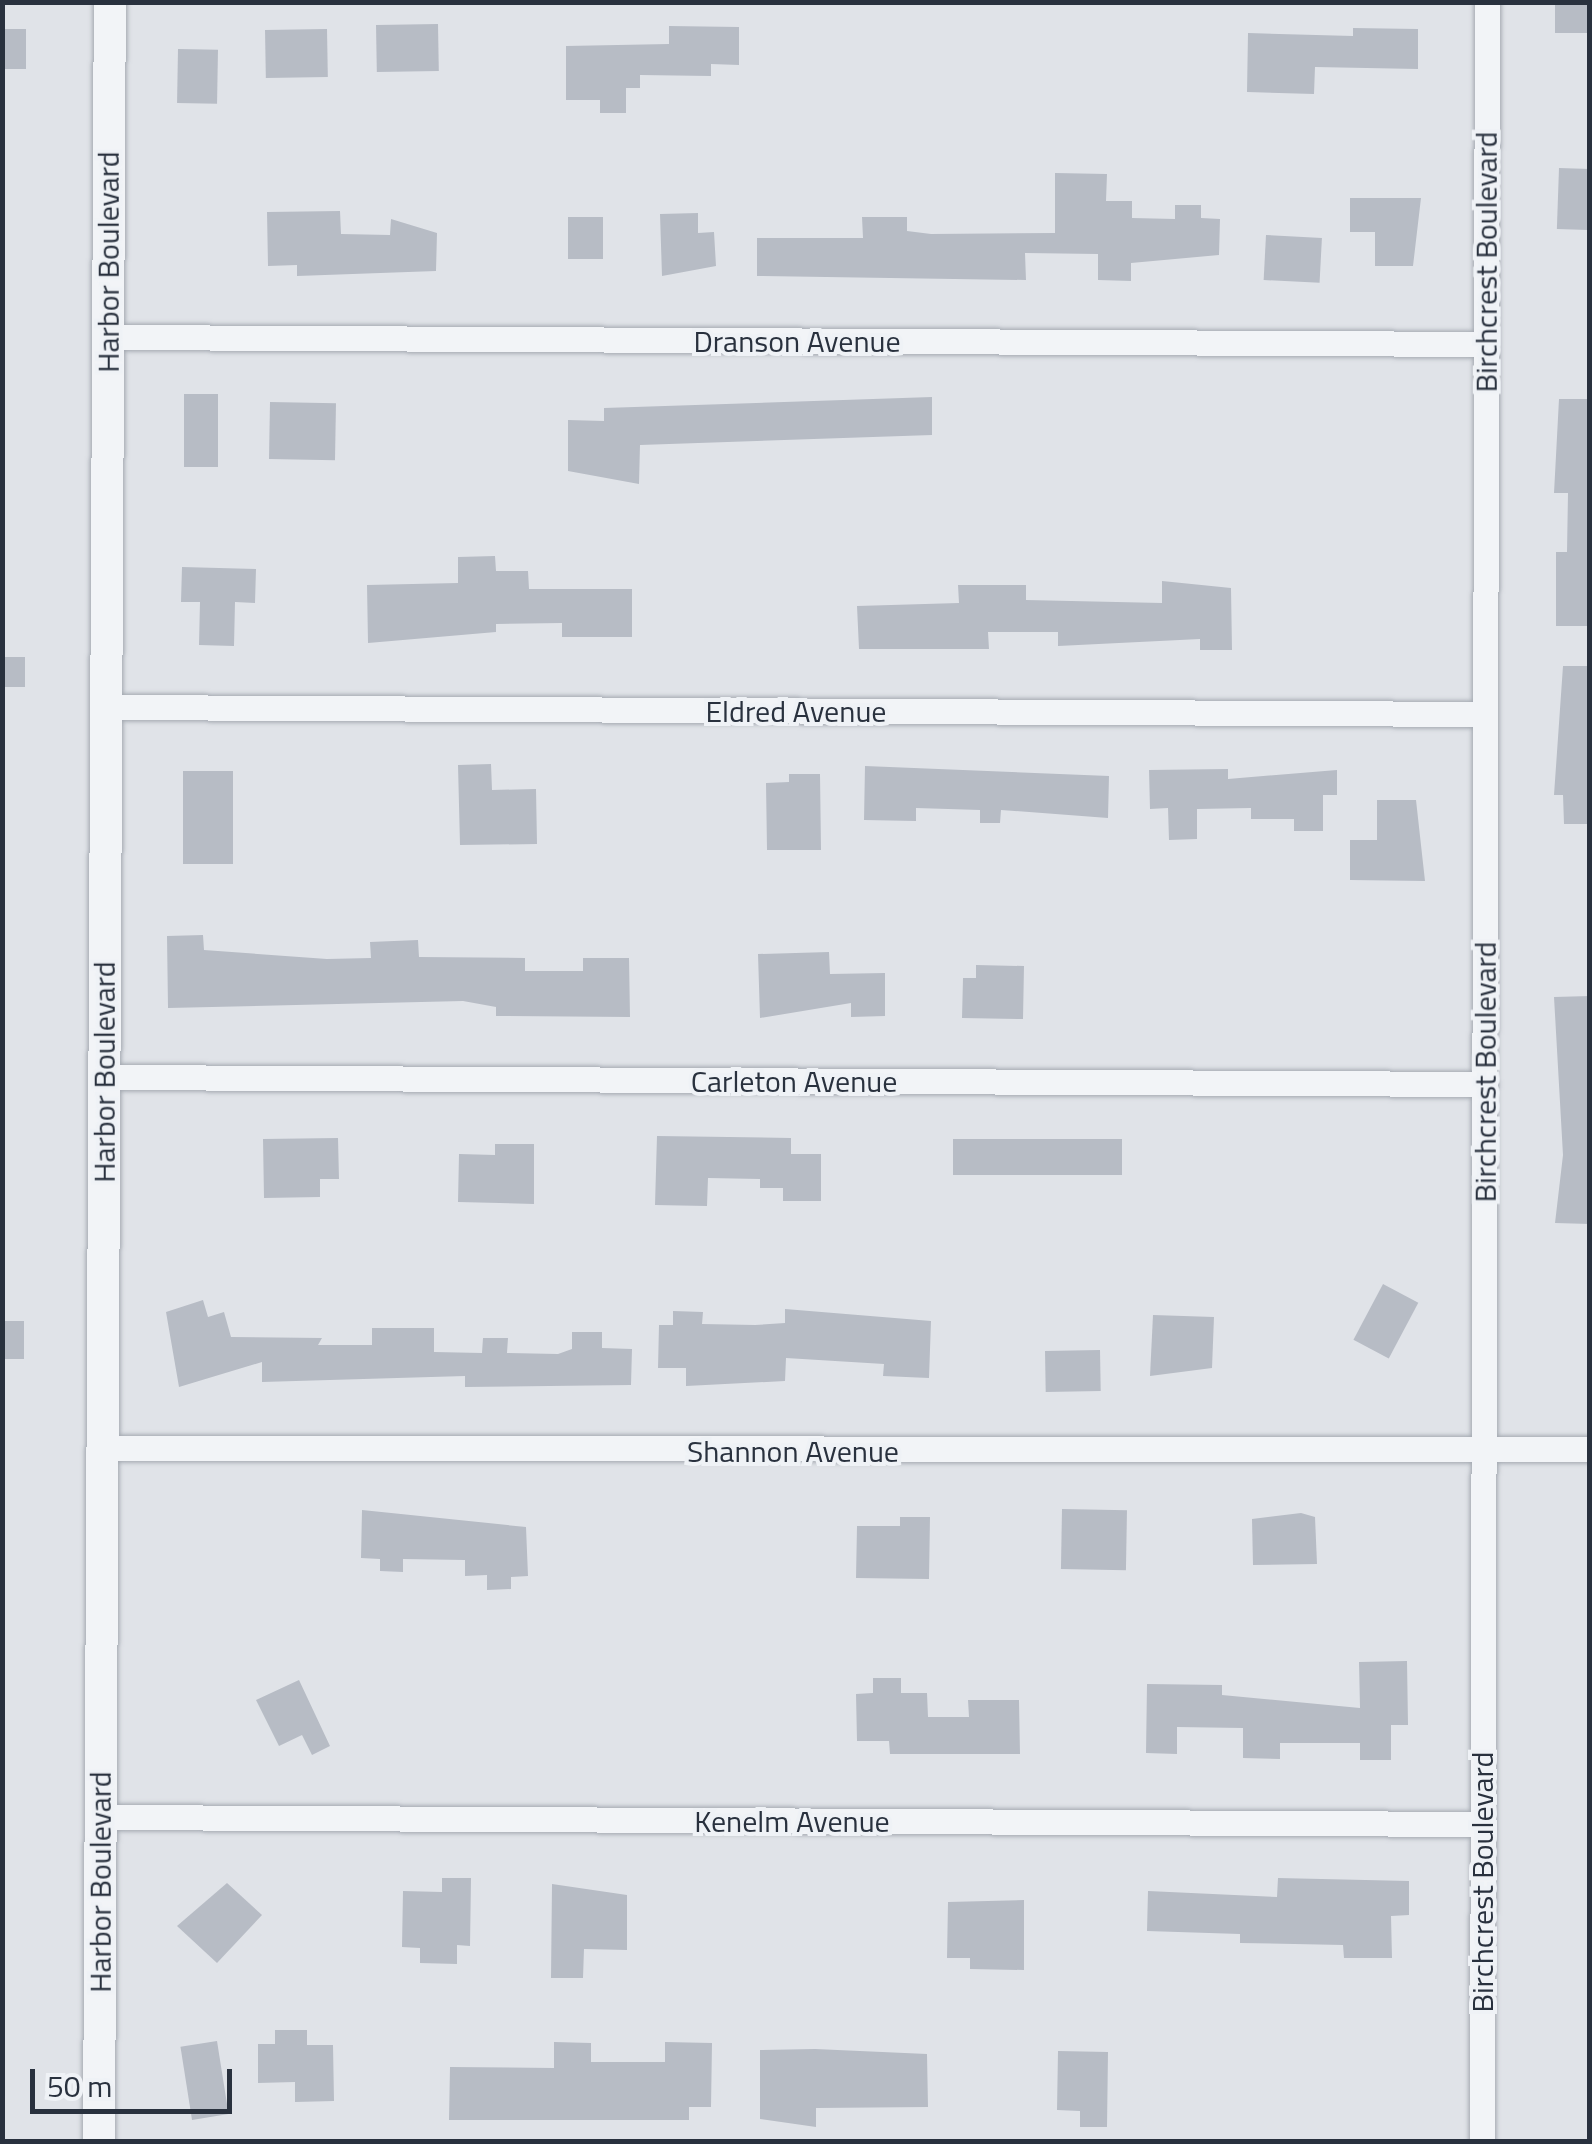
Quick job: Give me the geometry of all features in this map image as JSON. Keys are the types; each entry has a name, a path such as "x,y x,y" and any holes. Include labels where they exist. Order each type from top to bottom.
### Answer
{"street":[{"name":"Harbor Boulevard","path":"99,2142 110,2"},
{"name":"Birchcrest Boulevard","path":"1482,2142 1487,2"},
{"name":"Dranson Avenue","path":"108,338 1486,344"},
{"name":"Eldred Avenue","path":"106,707 1485,714"},
{"name":"Carleton Avenue","path":"104,1077 1484,1084"},
{"name":"Shannon Avenue","path":"103,1448 1484,1454 1590,1449"},
{"name":"Kenelm Avenue","path":"101,1818 1482,1824"}],"building":[{"path":"1555,2 1590,2 1590,33 1555,33"},
{"path":"438,24 439,71 377,72 376,25"},
{"path":"669,26 739,27 739,65 711,64 711,76 640,75 640,88 626,88 626,113 600,113 600,100 566,100 566,46 669,44"},
{"path":"1353,28 1418,29 1418,69 1315,67 1314,94 1247,92 1248,33 1353,36"},
{"path":"2,29 26,29 26,69 2,69"},
{"path":"327,29 328,77 266,78 265,30"},
{"path":"178,49 218,50 217,104 177,103"},
{"path":"1559,168 1590,169 1588,230 1557,229"},
{"path":"1055,173 1107,174 1106,201 1132,201 1132,218 1175,219 1175,205 1201,205 1201,218 1220,219 1219,255 1131,263 1131,281 1098,280 1098,254 1025,253 1026,280 757,276 757,238 863,238 862,217 907,217 907,231 931,234 1055,233"},
{"path":"1350,198 1421,198 1413,266 1375,266 1375,232 1350,232"},
{"path":"340,211 341,234 390,235 391,219 437,233 436,271 297,276 297,265 268,266 267,212"},
{"path":"698,213 698,233 714,232 716,266 662,276 660,214"},
{"path":"568,217 603,217 603,259 568,259"},
{"path":"1266,235 1322,238 1320,283 1264,280"},
{"path":"184,394 218,394 218,467 184,467"},
{"path":"932,397 932,435 640,445 639,484 568,471 568,420 604,421 604,408"},
{"path":"1559,399 1590,399 1590,626 1556,626 1556,552 1567,552 1568,493 1554,493"},
{"path":"270,402 336,403 335,460 269,459"},
{"path":"495,556 496,571 528,571 529,589 632,589 632,637 562,637 562,623 496,624 496,632 368,643 367,585 458,583 458,557"},
{"path":"182,567 256,569 255,603 235,602 234,646 199,645 200,602 181,602"},
{"path":"1162,581 1231,588 1232,650 1200,650 1200,639 1058,646 1058,632 988,632 989,649 859,649 857,606 959,603 958,585 1026,585 1026,600 1162,603"},
{"path":"2,657 25,657 25,687 2,687"},
{"path":"1563,666 1590,666 1590,824 1564,824 1563,795 1554,795"},
{"path":"491,764 492,790 536,789 537,844 460,845 458,765"},
{"path":"865,766 1109,776 1108,818 1001,810 1000,823 980,823 980,810 916,808 916,821 864,820"},
{"path":"1228,769 1228,779 1337,770 1337,795 1323,795 1323,831 1294,831 1294,819 1251,819 1251,808 1197,809 1197,839 1169,840 1168,808 1150,809 1149,770"},
{"path":"183,771 233,771 233,864 183,864"},
{"path":"789,774 820,774 821,850 767,850 766,783 789,782"},
{"path":"1377,800 1416,800 1425,881 1350,880 1350,840 1377,840"},
{"path":"203,935 204,950 327,959 371,958 370,942 418,940 419,957 525,958 525,971 583,971 583,958 629,958 630,1017 496,1016 496,1007 463,1001 168,1008 167,936"},
{"path":"829,952 830,974 885,973 885,1016 851,1017 851,1003 760,1018 758,954"},
{"path":"976,965 1024,966 1023,1019 962,1018 963,978 976,978"},
{"path":"1590,996 1590,1224 1555,1223 1563,1155 1554,997"},
{"path":"657,1136 791,1138 791,1154 821,1154 821,1201 783,1201 783,1188 760,1188 760,1179 708,1178 707,1206 655,1205"},
{"path":"338,1138 339,1179 320,1179 320,1197 264,1198 263,1139"},
{"path":"953,1139 1122,1139 1122,1175 953,1175"},
{"path":"495,1144 534,1144 534,1204 458,1202 459,1154 495,1155"},
{"path":"1383,1284 1418,1303 1389,1358 1353,1340"},
{"path":"203,1300 208,1317 224,1312 231,1337 322,1338 318,1345 372,1345 372,1328 434,1328 434,1352 482,1353 483,1338 508,1338 507,1353 558,1354 572,1349 572,1332 602,1332 602,1348 632,1349 631,1385 465,1387 465,1376 262,1382 262,1362 179,1387 166,1312"},
{"path":"785,1309 931,1321 929,1378 883,1376 884,1364 786,1358 785,1381 686,1386 686,1368 658,1368 659,1325 673,1325 673,1311 703,1312 702,1324 755,1325 785,1323"},
{"path":"1153,1315 1214,1317 1212,1368 1150,1376"},
{"path":"2,1321 24,1321 24,1359 2,1359"},
{"path":"1100,1350 1101,1391 1046,1392 1045,1351"},
{"path":"1062,1509 1127,1510 1126,1570 1061,1569"},
{"path":"362,1510 526,1527 528,1576 511,1577 511,1589 487,1590 487,1575 465,1576 465,1560 403,1559 403,1572 380,1571 380,1559 361,1558"},
{"path":"1301,1513 1315,1517 1317,1564 1253,1565 1252,1519"},
{"path":"900,1517 930,1517 929,1579 856,1578 857,1526 900,1526"},
{"path":"1407,1661 1408,1725 1391,1725 1391,1760 1360,1760 1360,1743 1280,1743 1280,1759 1243,1758 1243,1728 1177,1727 1177,1754 1146,1753 1147,1684 1222,1685 1222,1695 1360,1708 1359,1662"},
{"path":"873,1678 901,1678 901,1693 927,1693 928,1717 969,1717 968,1700 1019,1700 1020,1754 890,1754 889,1741 857,1741 856,1694 873,1693"},
{"path":"299,1680 330,1746 312,1755 302,1735 279,1746 256,1700"},
{"path":"442,1878 471,1878 470,1946 457,1945 457,1964 420,1963 420,1948 402,1947 403,1891 442,1892"},
{"path":"1278,1878 1409,1881 1409,1915 1391,1916 1392,1958 1344,1958 1343,1945 1240,1943 1240,1934 1147,1931 1148,1891 1277,1897"},
{"path":"227,1883 262,1915 217,1963 177,1926"},
{"path":"552,1884 627,1895 627,1950 584,1949 583,1978 551,1978"},
{"path":"1024,1900 1024,1970 970,1969 970,1958 947,1958 948,1902"},
{"path":"275,2030 307,2030 307,2045 333,2045 334,2101 295,2102 295,2082 258,2083 258,2044 275,2044"},
{"path":"217,2041 229,2114 192,2120 180,2047"},
{"path":"554,2042 591,2043 591,2062 665,2062 665,2042 712,2043 711,2107 689,2107 689,2120 449,2120 450,2067 554,2068"},
{"path":"760,2050 927,2054 928,2107 816,2108 816,2127 760,2119"},
{"path":"1058,2051 1108,2052 1107,2127 1080,2127 1080,2111 1057,2110"}]}
